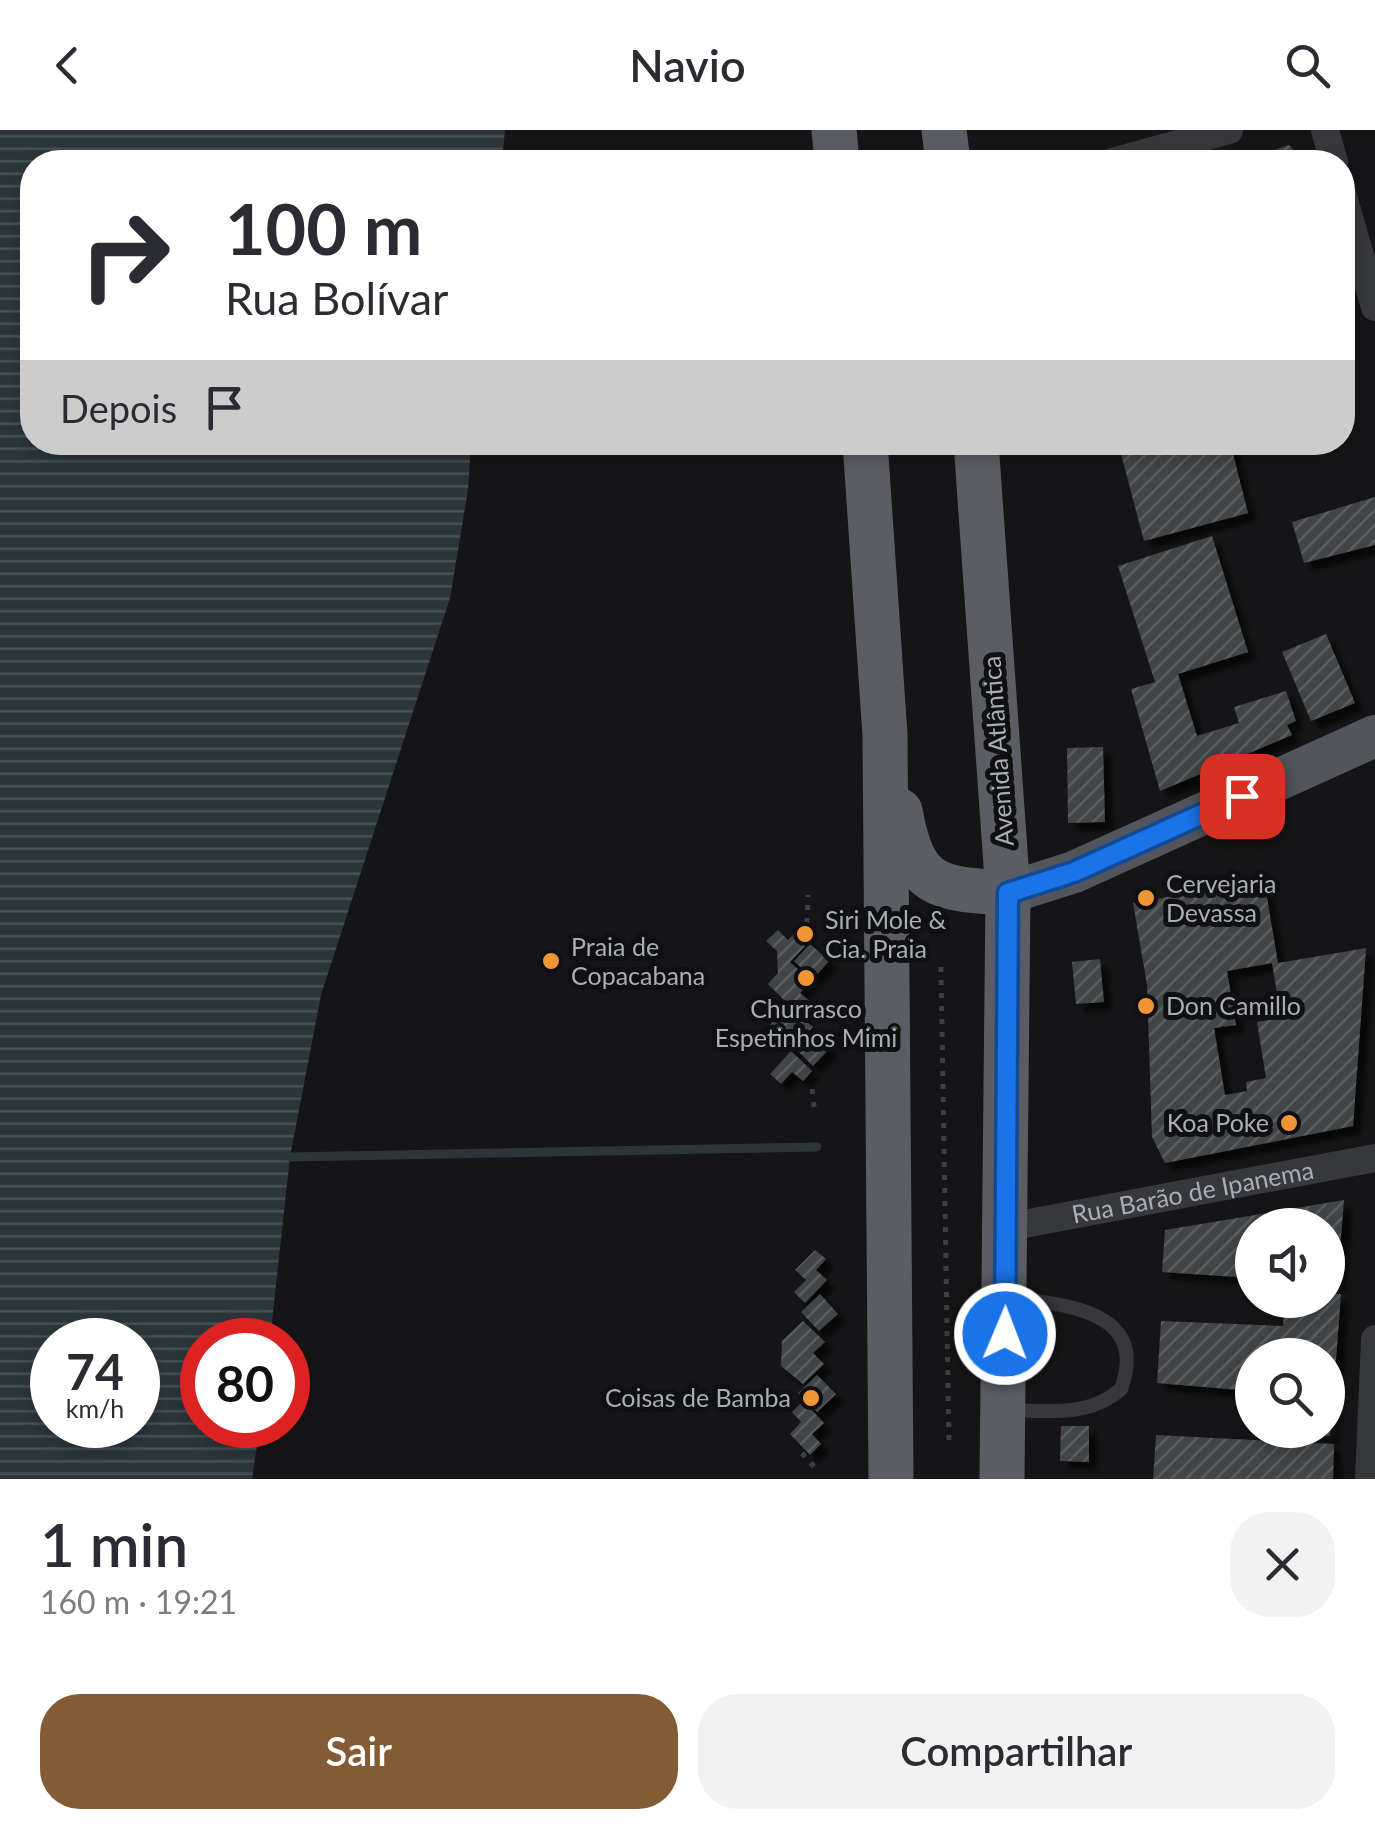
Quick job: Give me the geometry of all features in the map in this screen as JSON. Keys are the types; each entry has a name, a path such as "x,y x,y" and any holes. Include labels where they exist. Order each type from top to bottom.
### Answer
{"highway":[{"path":"866,455 885,734 890,1479"},
{"name":"Avenida Atlântica","path":"977,455 1008,893 1008,1227 1002,1479"},
{"path":"885,734 902,826 922,874 942,888 1008,893"}],"main road":[{"path":"1008,893 1074,872 1375,736"}],"street":[{"path":"1156,150 1229,130"},
{"path":"1355,237 1375,307"},
{"name":"Rua Barão de Ipanema","path":"1008,1227 1375,1158"},
{"path":"1368,1479 1375,1339"}],"lane":[{"path":"1003,1410 1056,1411 1108,1402 1122,1389 1127,1351 1116,1328 1105,1318 1062,1305 1006,1297"}],"path":[{"path":"807,923 808,895"},
{"path":"941,967 949,1442"},
{"path":"812,1089 815,1115"},
{"path":"802,1453 817,1470"}],"shaded area":[{"path":"0,130 505,130 503,150 20,150 20,455 470,455 450,598 321,995 290,1157 272,1318 180,1318 180,1448 257,1448 252,1479 0,1479"}],"building":[{"path":"1121,455 1233,455 1248,513 1144,541"},
{"path":"1375,497 1375,545 1304,563 1292,522"},
{"path":"1212,536 1248,652 1178,674 1197,736 1239,723 1234,707 1286,691 1296,721 1287,725 1292,735 1160,791 1131,689 1155,682 1118,566"},
{"path":"1326,634 1355,703 1311,721 1282,652"},
{"path":"1103,747 1105,822 1068,823 1067,748"},
{"path":"1264,880 1278,963 1366,948 1353,1126 1165,1163 1152,1137 1147,985 1133,903","holes":["1272,963 1281,1018 1257,1022 1266,1078 1246,1082 1247,1091 1225,1095 1214,1028 1236,1025 1227,971"]},
{"path":"799,929 810,941 790,962 811,981 800,993 813,1004 801,1017 813,1027 791,1050 767,1028 789,1005 768,984 778,973 777,951 766,941 778,930 788,940"},
{"path":"810,944 829,961 813,979 794,961"},
{"path":"1100,959 1104,1002 1076,1004 1072,962"},
{"path":"813,1033 830,1048 813,1066 797,1050"},
{"path":"791,1051 812,1071 803,1081 792,1072 781,1084 770,1074"},
{"path":"1344,1200 1343,1208 1296,1208"},
{"path":"1235,1218 1235,1277 1162,1272 1165,1230"},
{"path":"815,1250 826,1259 816,1270 827,1280 805,1303 794,1292 806,1280 795,1270"},
{"path":"820,1294 838,1314 819,1331 801,1312"},
{"path":"1284,1318 1339,1318 1338,1338 1235,1338 1235,1390 1157,1383 1161,1321 1283,1326"},
{"path":"803,1321 825,1342 813,1353 824,1364 803,1384 781,1366 782,1341"},
{"path":"817,1375 836,1394 817,1412 798,1393"},
{"path":"803,1401 824,1423 812,1434 821,1444 810,1455 790,1434 801,1422 792,1412"},
{"path":"1061,1426 1089,1426 1089,1462 1060,1461"},
{"path":"1156,1435 1235,1439 1235,1448 1334,1448 1333,1479 1153,1479"}],"waterway":[{"path":"290,1157 817,1147"}],"place":[{"name":"Cervejaria Devassa","path":"1146,898"},
{"name":"Siri Mole & Cia. Praia","path":"805,934"},
{"name":"Praia de Copacabana","path":"551,961"},
{"name":"Churrasco Espetinhos Mimi","path":"806,978"},
{"name":"Don Camillo","path":"1146,1006"},
{"name":"Koa Poke","path":"1289,1123"},
{"name":"Coisas de Bamba","path":"811,1398"}],"route":[{"path":"1005,1334 1008,893 1074,872 1242,796"}]}
